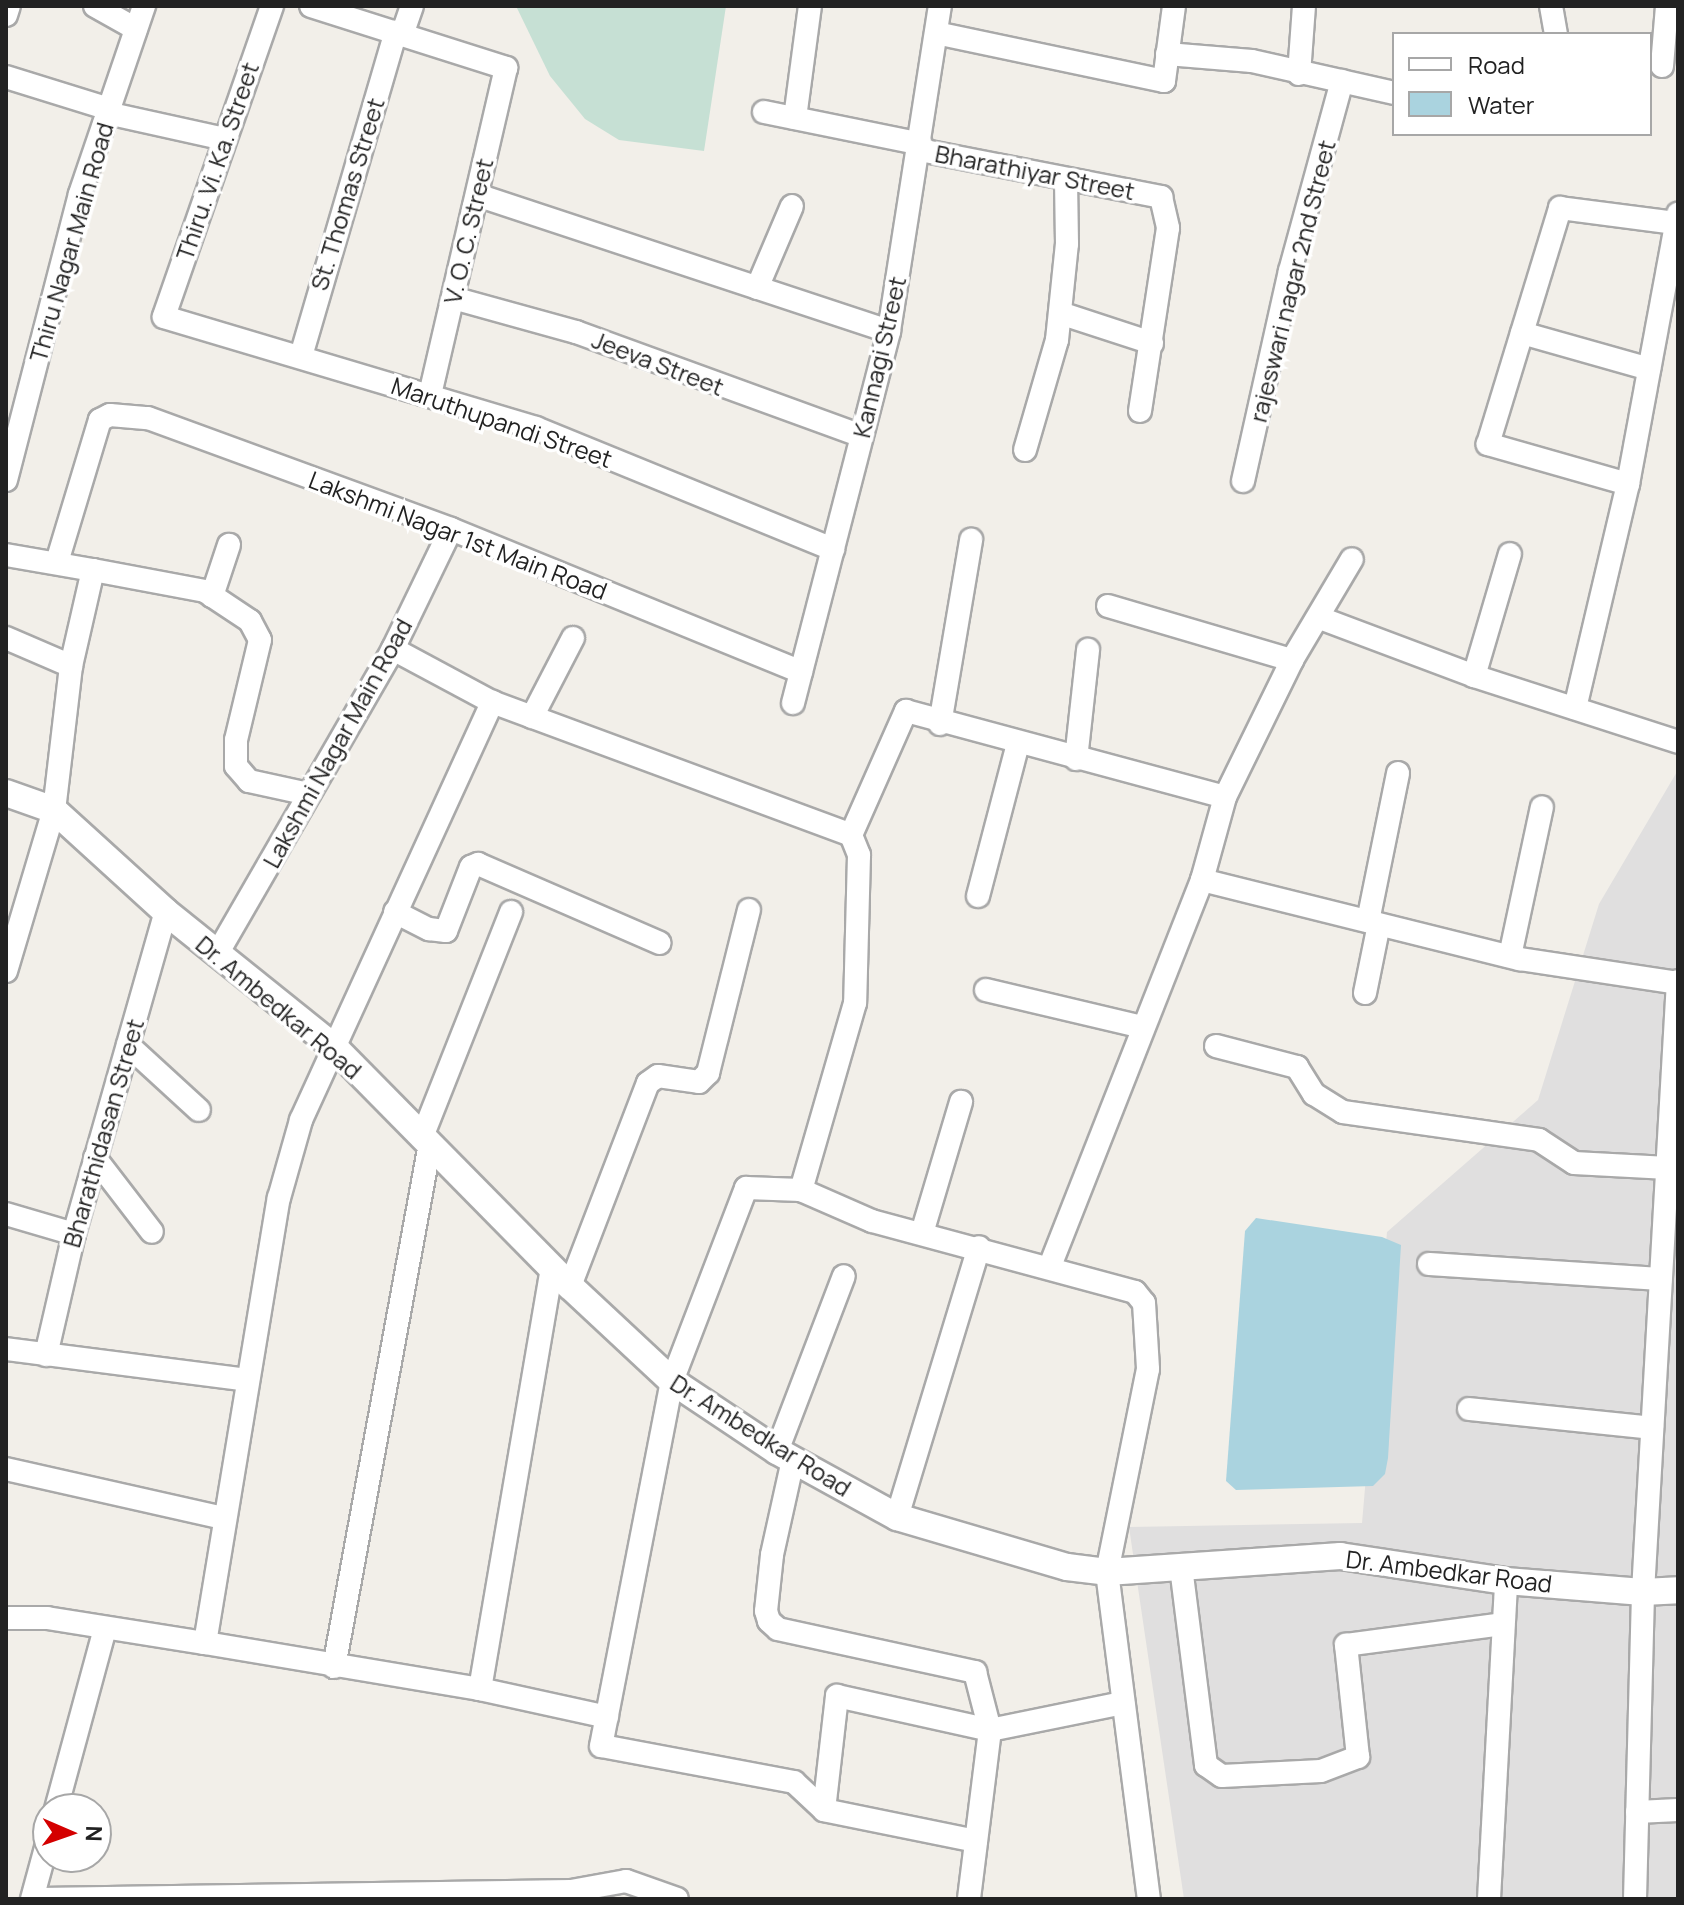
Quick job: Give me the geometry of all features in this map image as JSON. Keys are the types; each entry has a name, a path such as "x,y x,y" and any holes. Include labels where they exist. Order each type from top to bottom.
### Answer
{"street":[{"path":"6,15 9,6"},
{"path":"95,6 136,29"},
{"name":"Thiru Nagar Main Road","path":"6,480 80,194 144,6"},
{"name":"Thiru. Vi. Ka. Street","path":"164,317 272,6"},
{"path":"311,6 399,34"},
{"name":"St. Thomas Street","path":"301,356 399,34 412,6"},
{"path":"795,118 810,6"},
{"name":"Kannagi Street","path":"793,703 889,331 921,147 940,6"},
{"path":"936,33 1164,81 1174,6"},
{"path":"1299,74 1304,6"},
{"path":"1551,6 1556,32"},
{"path":"1663,66 1667,6"},
{"name":"V. O. C. Street","path":"399,34 506,68 430,394"},
{"path":"1167,54 1252,61 1392,93"},
{"path":"6,77 108,111 224,139"},
{"name":"rajeswari nagar 2nd Street","path":"1243,481 1290,271 1342,81"},
{"name":"Bharathiyar Street","path":"764,112 1066,180 1151,194 1165,204 1168,228 1152,343"},
{"path":"1025,450 1060,313 1067,244 1066,180"},
{"path":"477,195 889,331"},
{"path":"757,288 792,206"},
{"path":"1575,708 1628,484 1677,218 1560,208 1488,444 1628,484"},
{"name":"Jeeva Street","path":"453,298 576,332 862,436"},
{"path":"1060,313 1152,343 1140,411"},
{"name":"Maruthupandi Street","path":"164,317 536,428 833,549"},
{"path":"1522,333 1649,369"},
{"name":"Lakshmi Nagar 1st Main Road","path":"57,562 96,429 110,415 148,418 451,529 801,672"},
{"name":"Lakshmi Nagar Main Road","path":"217,954 393,649 451,529"},
{"path":"940,724 971,540"},
{"path":"212,596 229,545"},
{"path":"1474,676 1510,554"},
{"path":"6,555 57,562 212,596 250,621 260,640 236,740 236,766 249,781 309,794"},
{"path":"1050,1266 1202,880 1225,797 1292,660 1320,618 1352,559"},
{"path":"6,971 54,810 71,666 93,570"},
{"path":"1108,606 1292,660"},
{"path":"1320,618 1474,676 1678,742"},
{"path":"6,638 71,666"},
{"path":"532,717 573,638"},
{"path":"393,649 492,702 851,835"},
{"path":"1076,759 1088,650"},
{"path":"205,1643 223,1518 279,1198 301,1120 492,702"},
{"path":"801,1190 855,1003 859,855 851,835 906,711 940,724 1225,797"},
{"path":"978,896 1018,744"},
{"path":"1365,993 1398,773"},
{"name":"Dr. Ambedkar Road","path":"6,793 54,810 166,912 334,1047 561,1277 672,1381 785,1456 897,1517 1067,1567 1107,1572 1340,1556 1506,1581 1643,1592 1678,1590"},
{"path":"1510,956 1542,807"},
{"path":"395,912 429,929 446,931 471,867 478,864 660,943"},
{"path":"1202,880 1510,956 1678,982 1671,1231 1661,1279 1668,1326 1652,1428 1643,1592 1635,1899"},
{"path":"480,1689 561,1277 648,1083 658,1076 699,1082 708,1073 749,910"},
{"name":"Bharathidasan Street","path":"46,1355 74,1234 166,912"},
{"path":"334,1667 426,1140 511,912"},
{"path":"986,990 1142,1027"},
{"path":"128,1045 199,1110"},
{"path":"1216,1046 1297,1067 1314,1094 1343,1112 1539,1140 1574,1163 1671,1161"},
{"path":"922,1233 961,1102"},
{"path":"95,1158 152,1232"},
{"path":"976,1841 824,1810 794,1782 601,1746 672,1381 746,1188 801,1190 872,1221 1050,1266 1135,1292 1144,1303 1148,1369 1107,1572 1149,1899"},
{"path":"6,1214 74,1234"},
{"path":"897,1517 979,1247"},
{"path":"1429,1264 1661,1279"},
{"path":"844,1276 785,1456 766,1611 769,1621 778,1629 975,1672 990,1730 969,1899"},
{"path":"6,1349 248,1380"},
{"path":"1469,1409 1652,1428"},
{"path":"6,1469 223,1518"},
{"path":"1181,1567 1206,1765 1222,1776 1321,1771 1358,1757 1346,1645 1503,1624"},
{"path":"1489,1899 1506,1581"},
{"path":"6,1618 47,1618 205,1643 480,1689 607,1717"},
{"path":"60,1793 105,1629"},
{"path":"824,1810 837,1696 990,1730 1123,1703"},
{"path":"1637,1812 1678,1810"},
{"path":"32,1899 39,1873"},
{"path":"40,1899 571,1891 626,1881 677,1899"}],"shaded area":[{"path":"1678,770 1678,1899 1184,1899 1129,1527 1362,1523 1387,1232 1538,1100 1599,904"}],"green space":[{"path":"516,6 726,6 704,151 619,140 585,119 550,76"}],"water":[{"path":"1256,1218 1382,1237 1401,1245 1388,1458 1385,1474 1373,1486 1236,1490 1226,1481 1245,1231"}]}
